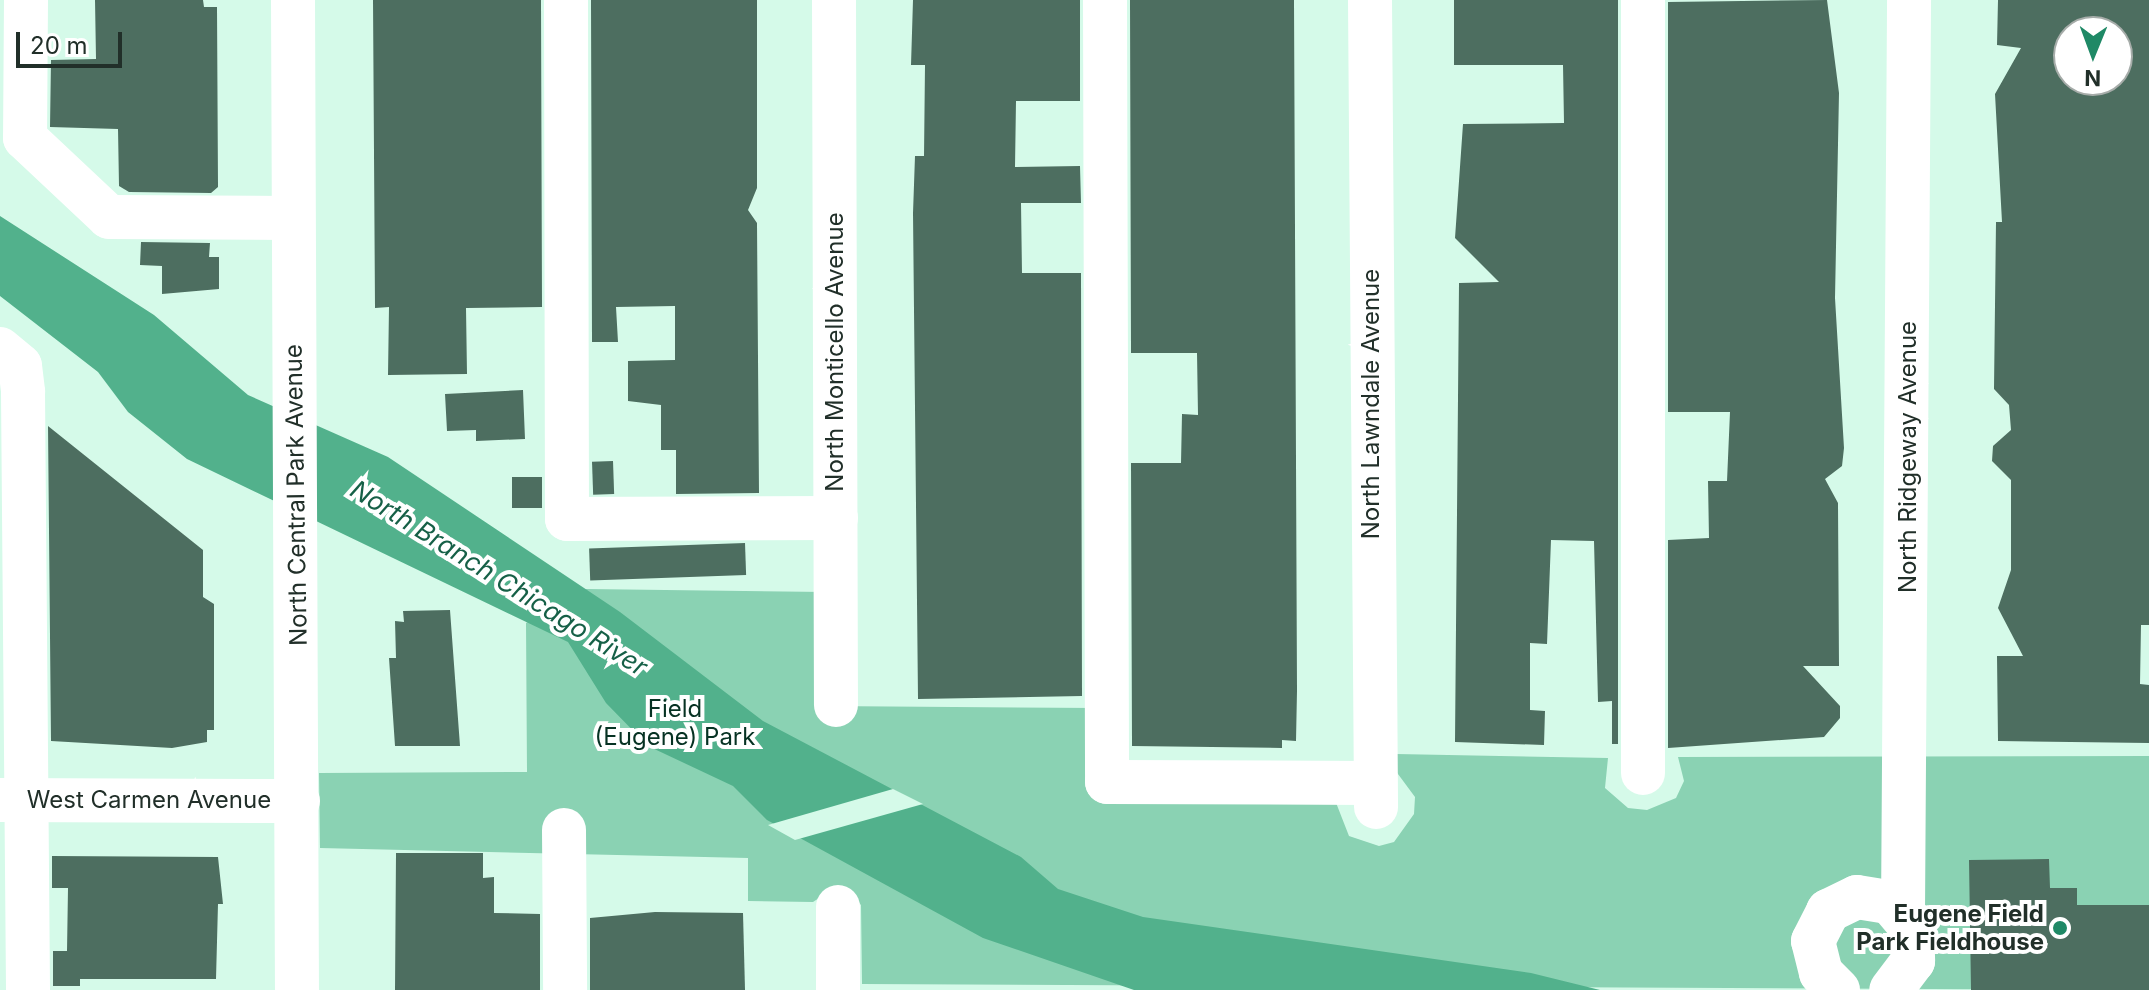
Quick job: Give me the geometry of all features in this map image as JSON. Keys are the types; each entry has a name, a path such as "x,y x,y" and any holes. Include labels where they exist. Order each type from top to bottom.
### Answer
{"street":[{"path":"26,0 25,138 109,217 293,218"},
{"name":"North Central Park Avenue","path":"293,0 293,320 298,599 297,990"},
{"path":"566,0 567,519 836,518"},
{"name":"North Monticello Avenue","path":"834,0 836,705"},
{"name":"North Lawndale Avenue","path":"1105,0 1107,782 1374,795 1370,0"},
{"path":"1643,0 1643,773"},
{"name":"North Ridgeway Avenue","path":"1891,990 1913,961 1912,928 1903,913 1909,0"},
{"path":"0,349 20,366 23,392 13,800 28,990"},
{"name":"West Carmen Avenue","path":"13,800 298,801"},
{"path":"564,830 565,990"},
{"path":"1838,990 1814,958 1828,911 1874,897 1903,913"},
{"path":"838,907 838,990"}],"green space":[{"name":"Field (Eugene) Park","path":"586,589 825,592 825,706 1096,708 1096,782 1333,795 1349,836 1379,846 1394,842 1414,814 1415,797 1395,770 1396,754 1608,758 1605,788 1628,808 1647,810 1676,798 1684,781 1678,757 2149,756 2149,990 862,984 861,905 850,893 828,892 813,902 748,901 748,858 320,848 319,773 527,772 526,623"}],"water":[{"name":"North Branch Chicago River","path":"0,216 154,315 248,395 388,457 620,612 763,721 1021,857 1058,889 1143,917 1531,973 1600,990 1134,990 983,938 767,820 733,786 648,746 606,703 568,642 187,459 128,412 98,372 0,296"}],"pier":[{"path":"893,789 923,804 795,840 768,825"}],"building":[{"path":"95,0 203,0 204,7 217,7 218,187 211,193 129,192 119,186 118,129 50,127 51,60 96,59"},
{"path":"373,0 541,0 542,307 466,308 467,374 388,375 389,307 375,308"},
{"path":"591,0 757,0 757,188 748,210 757,223 759,493 676,494 676,450 661,450 661,405 628,401 628,361 675,360 675,306 616,307 618,342 592,342"},
{"path":"913,0 1080,0 1080,101 1016,101 1015,167 1080,166 1081,203 1021,203 1022,273 1081,273 1082,696 918,699 913,213 915,156 924,156 925,65 911,65"},
{"path":"1130,0 1294,0 1297,691 1296,741 1282,740 1282,748 1132,746 1131,463 1181,463 1182,414 1198,415 1197,353 1131,353"},
{"path":"1454,0 1618,0 1618,744 1612,744 1612,701 1598,702 1594,541 1551,540 1547,644 1530,643 1530,710 1545,711 1544,745 1455,742 1459,283 1499,282 1455,238 1463,124 1564,123 1563,65 1454,65"},
{"path":"1827,0 1839,93 1835,298 1844,448 1842,466 1825,479 1838,503 1839,666 1803,666 1840,706 1840,718 1824,737 1668,748 1668,540 1709,538 1708,481 1727,481 1730,412 1668,412 1668,2"},
{"path":"1998,0 2149,0 2149,625 2141,625 2140,684 2149,685 2149,743 1998,741 1997,656 2023,656 1998,608 2011,570 2011,480 1992,461 1993,446 2011,430 2009,405 1994,389 1996,222 2002,222 1995,94 2021,48 1997,45"},
{"path":"141,242 210,243 209,257 219,257 219,289 162,294 162,266 140,265"},
{"path":"523,390 525,439 476,441 476,430 447,431 445,394"},
{"path":"48,426 203,550 203,597 214,604 214,730 207,730 207,742 172,748 51,741"},
{"path":"613,461 614,494 593,495 592,462"},
{"path":"512,477 542,477 542,508 512,508"},
{"path":"745,543 746,575 590,580 589,548"},
{"path":"450,610 460,746 395,746 389,658 396,658 395,621 404,622 403,611"},
{"path":"396,853 483,853 483,878 494,877 494,913 540,914 540,990 395,990"},
{"path":"52,856 218,857 223,904 218,904 216,979 80,979 80,986 53,986 53,951 67,951 68,888 52,888"},
{"name":"Eugene Field Park Fieldhouse","path":"2049,859 2050,888 2077,888 2077,905 2149,905 2149,990 1971,990 1969,860"},
{"path":"655,912 743,913 745,990 590,990 590,918"}],"place":[{"name":"Eugene Field Park Fieldhouse","path":"2060,928"}]}
